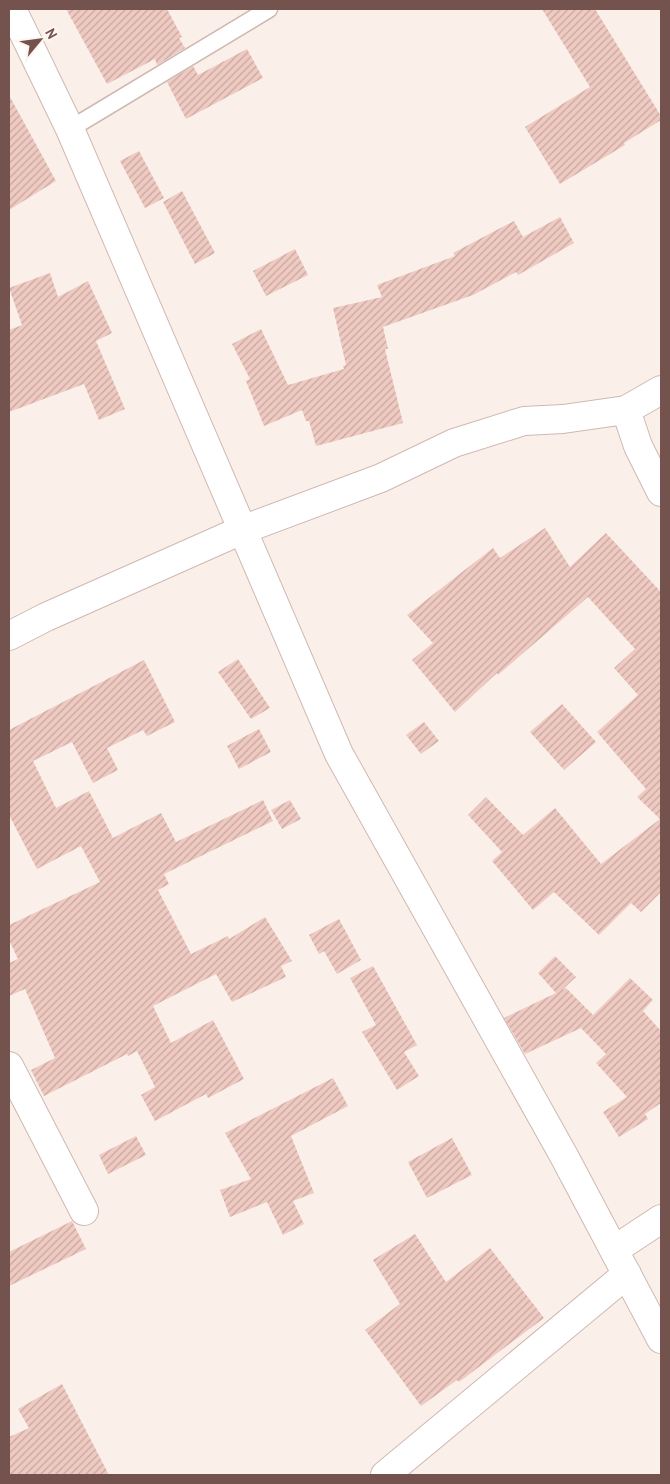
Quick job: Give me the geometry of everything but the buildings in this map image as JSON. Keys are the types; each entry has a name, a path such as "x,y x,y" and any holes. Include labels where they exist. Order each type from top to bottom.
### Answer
{"street":[{"path":"12,9 70,129 339,754 614,1250 661,1339"},
{"path":"9,636 46,617 242,530 381,478 454,444 524,421 626,410 661,390"},
{"path":"626,410 638,446 661,492"},
{"path":"9,1066 84,1211"},
{"path":"614,1250 661,1219"},
{"path":"385,1475 627,1274"}],"lane":[{"path":"70,129 269,9"}]}
